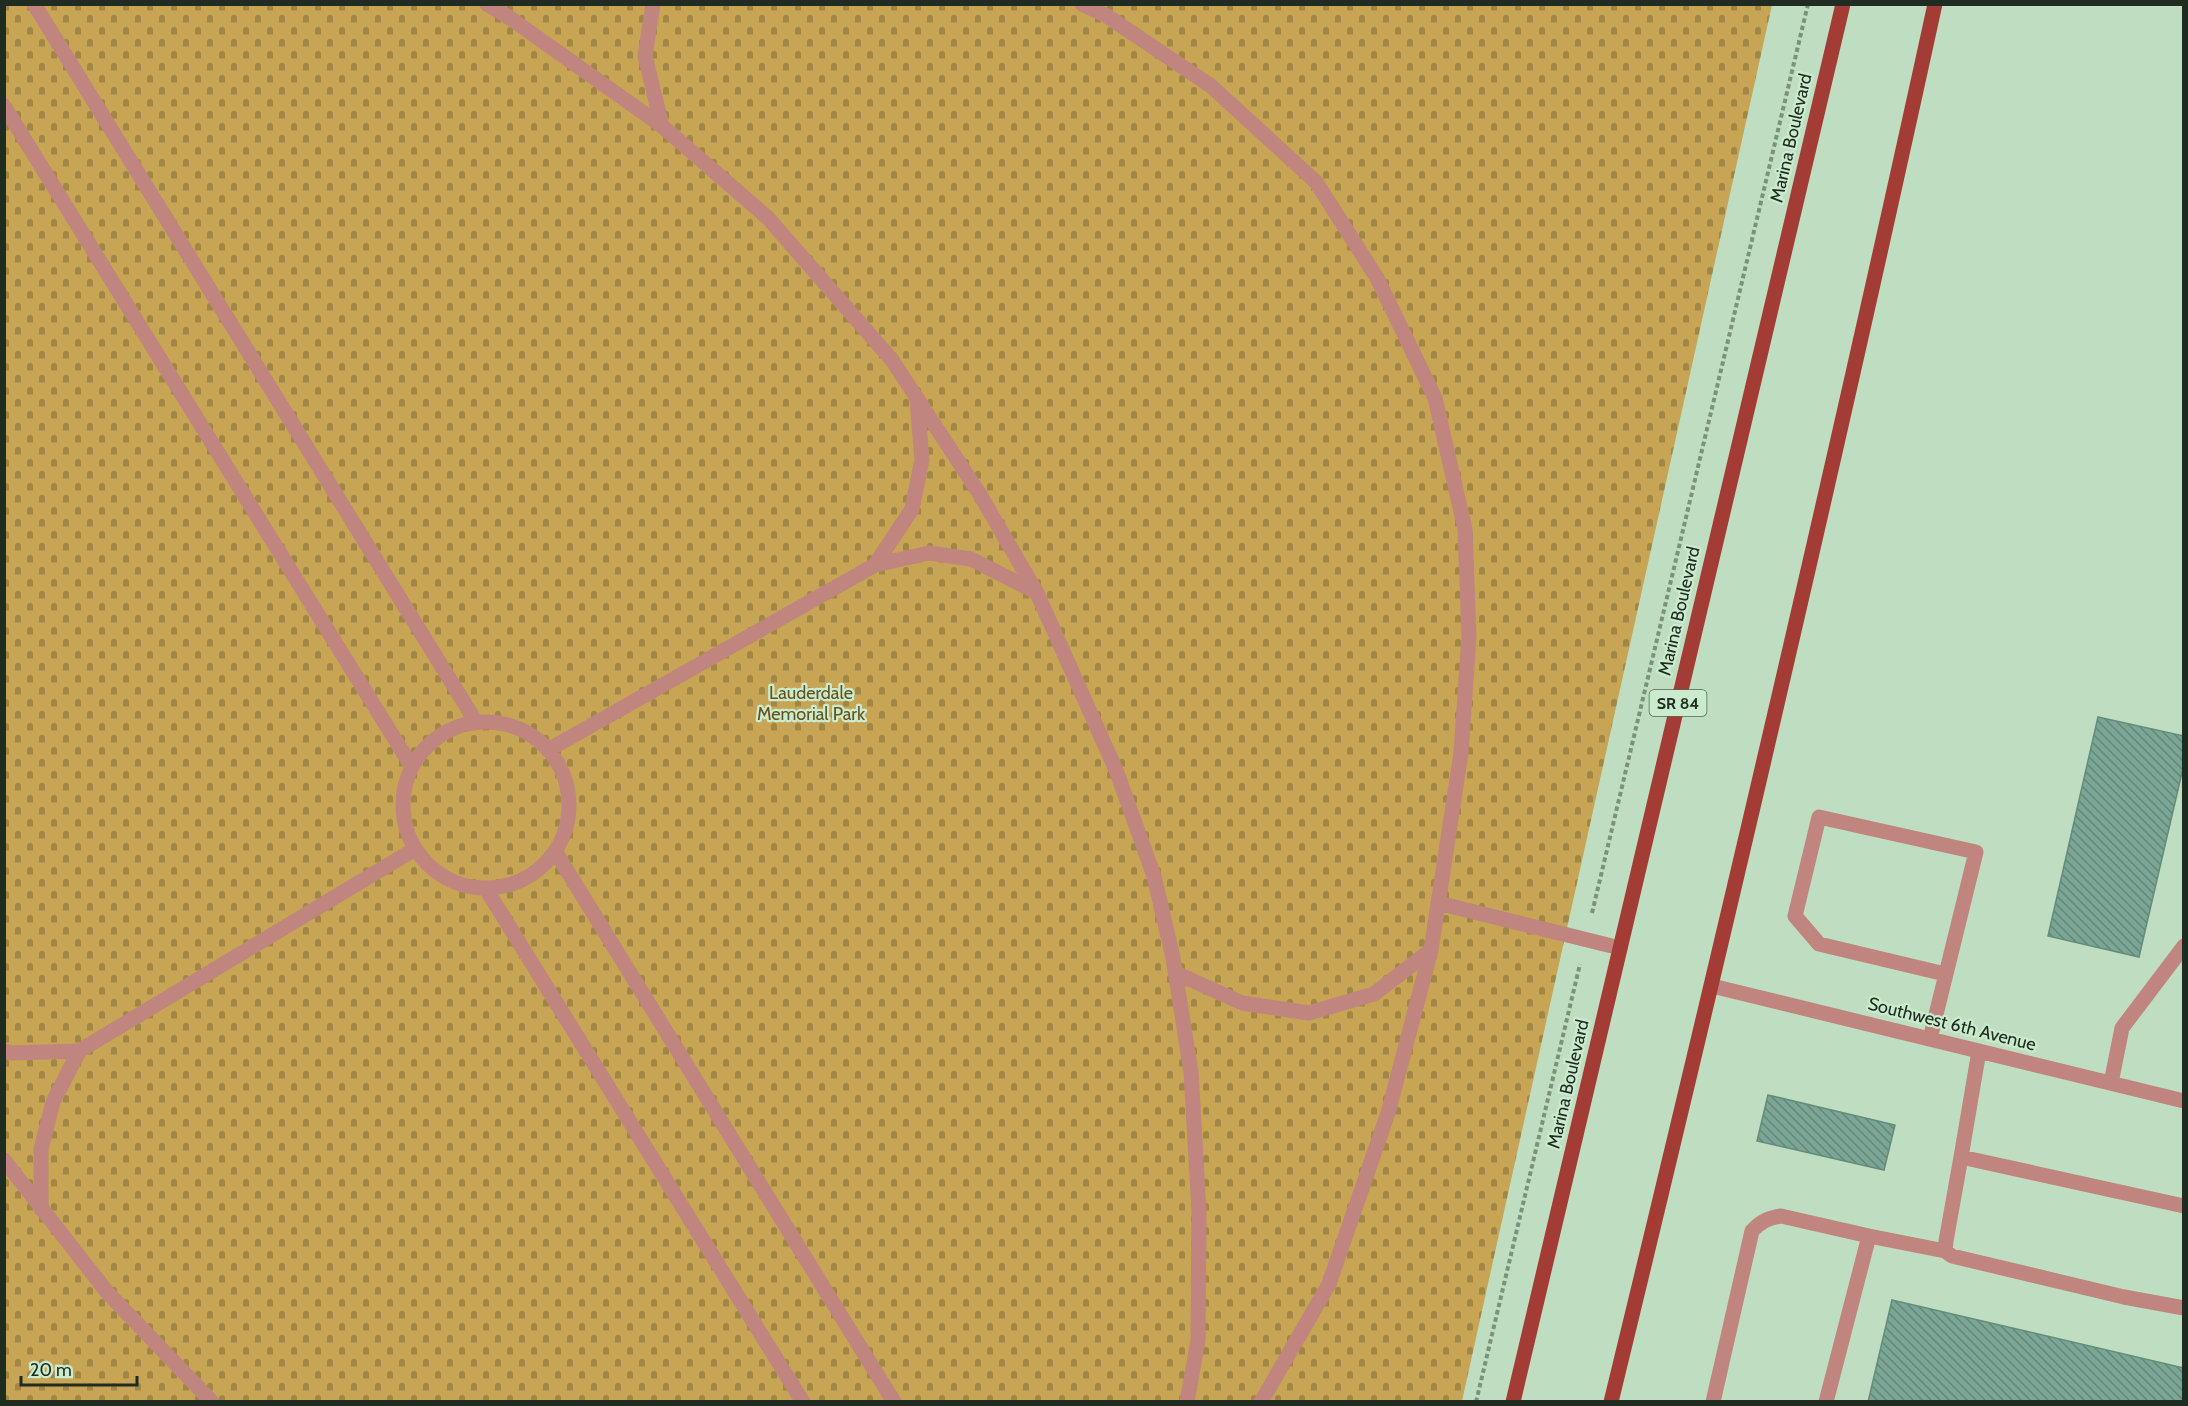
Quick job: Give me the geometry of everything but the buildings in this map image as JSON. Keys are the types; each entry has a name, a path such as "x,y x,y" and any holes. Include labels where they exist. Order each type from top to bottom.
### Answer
{"main road":[{"name":"Marina Boulevard","path":"1513,1401 1843,4"},
{"path":"1611,1401 1712,986 1863,335 1935,4"}],"street":[{"path":"34,4 476,722"},
{"path":"487,4 662,126 768,218 892,360 979,493 1037,593 1124,791 1154,876 1176,973 1191,1072 1199,1212 1198,1340 1187,1401"},
{"path":"653,4 645,56 662,126"},
{"path":"1082,4 1107,16 1211,86 1316,182 1377,278 1435,398 1465,529 1469,636 1461,753 1431,950 1388,1113 1329,1284 1261,1401"},
{"path":"4,106 412,767"},
{"path":"875,565 912,509 922,460 916,397"},
{"path":"548,750 875,565 929,553 971,559 1037,593"},
{"path":"476,722 503,723 528,733 548,750 563,773 569,799 566,826 555,851 542,866 526,878 507,886 486,889 459,884 434,870 415,849 405,823 403,794 412,767 428,745 450,729 476,722"},
{"path":"1930,1039 1976,852 1819,817 1796,916 1819,944 1945,974"},
{"path":"4,1051 12,1053 78,1051 415,849"},
{"path":"555,851 894,1401"},
{"path":"486,889 803,1401"},
{"path":"1438,903 1620,948"},
{"path":"2110,1083 2122,1028 2184,946"},
{"path":"1176,973 1242,1003 1309,1013 1374,994 1431,950"},
{"name":"Southwest 6th Avenue","path":"1712,986 2184,1101"},
{"path":"41,1209 41,1149 53,1102 78,1051"},
{"path":"1945,1251 1979,1051"},
{"path":"1961,1157 2184,1206"},
{"path":"4,1160 107,1292 212,1401"},
{"path":"1713,1401 1752,1231 1771,1217 1781,1216 1945,1251 1952,1256 2124,1297 2184,1308"},
{"path":"1826,1401 1869,1236"}],"path":[{"path":"1476,1401 1808,4"}],"green space":[{"name":"Lauderdale Memorial Park","path":"5,5 1772,5 1462,1401 5,1402"}]}
